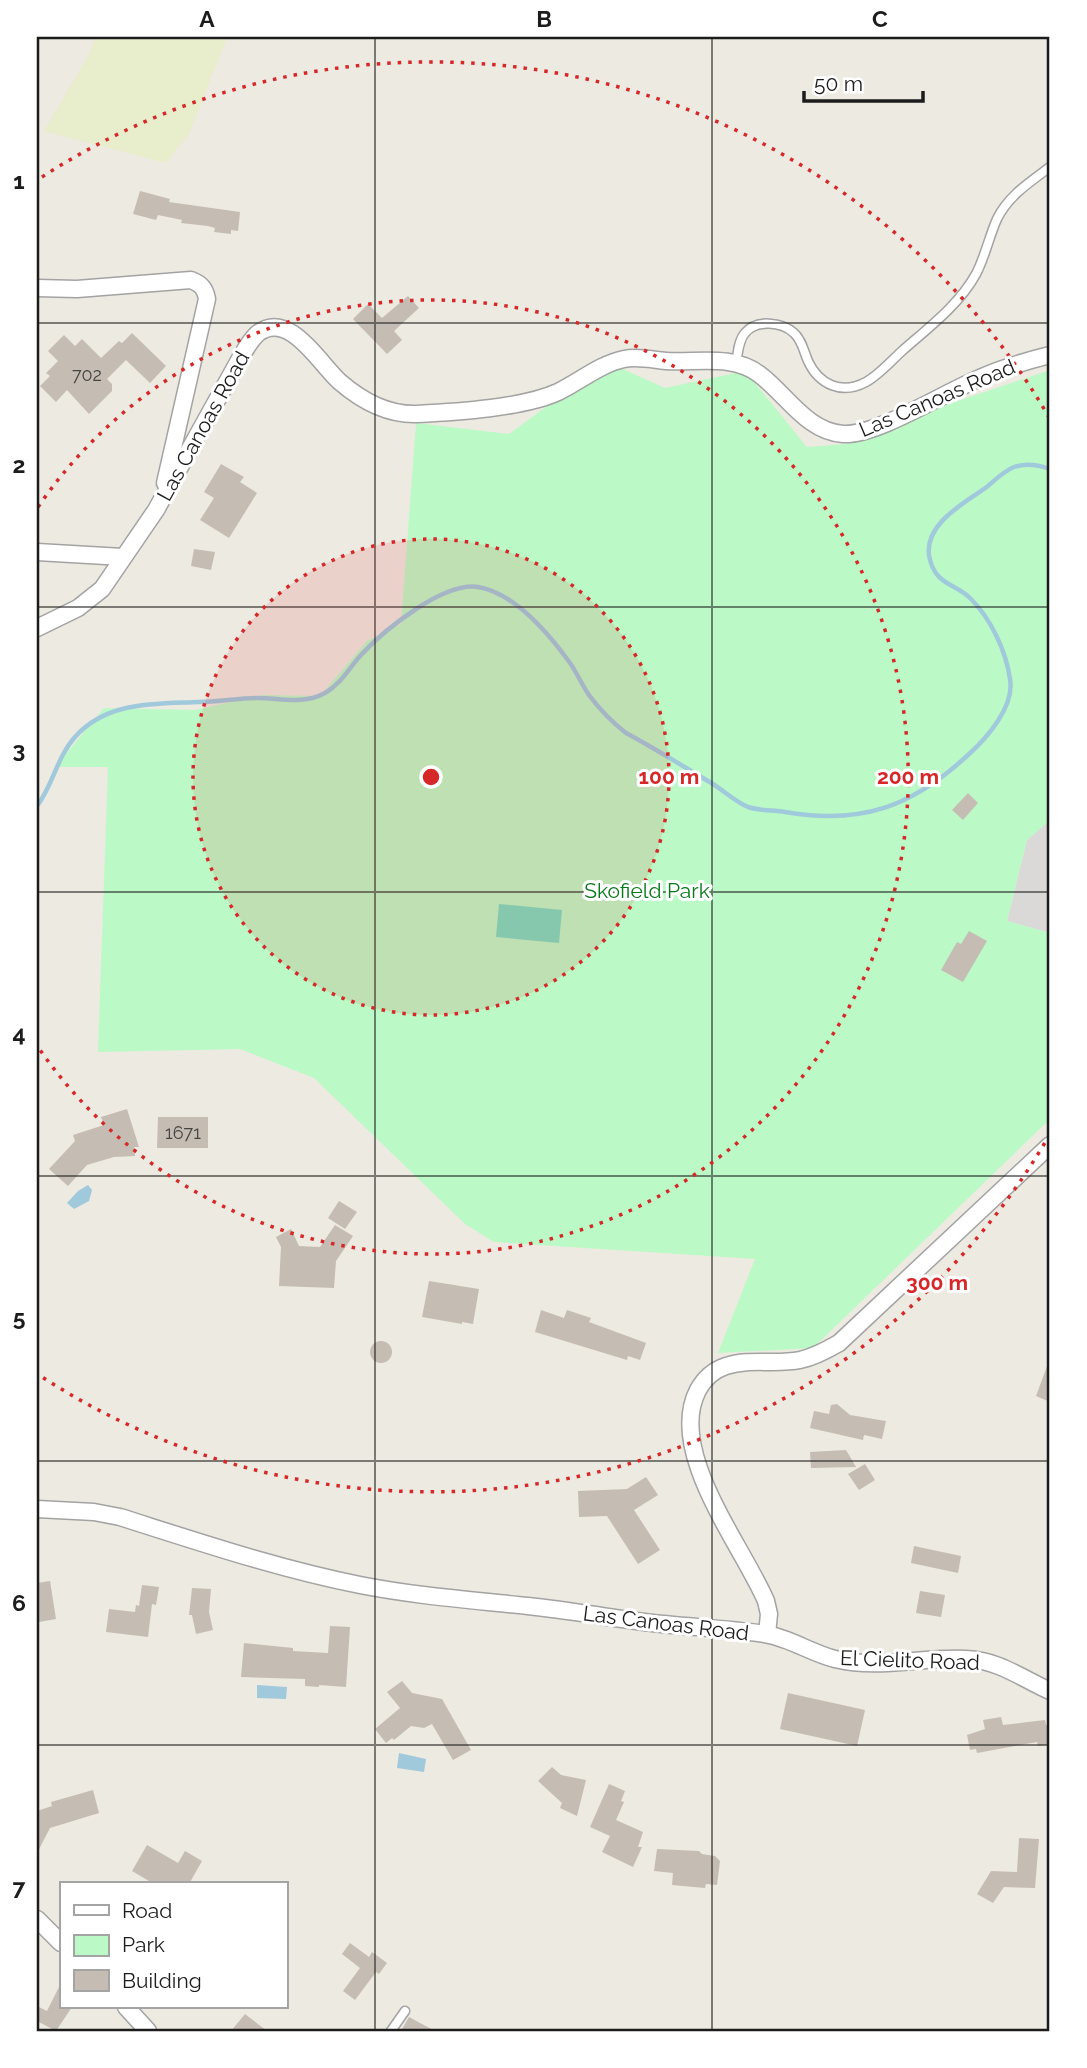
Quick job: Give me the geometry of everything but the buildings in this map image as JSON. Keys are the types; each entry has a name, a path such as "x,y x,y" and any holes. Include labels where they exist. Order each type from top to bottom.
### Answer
{"street":[{"path":"37,288 77,289 191,280 200,284 205,291 207,299 162,499"},
{"name":"Las Canoas Road","path":"37,628 78,608 102,589 162,499 242,355 259,332 269,329 285,330 300,338 340,382 374,406 397,413 469,411 515,404 556,393 584,376 624,359 710,360 736,363 761,375 817,427 846,434 875,428 980,377 1050,355"},
{"path":"37,552 123,557"},
{"name":"Las Canoas Road","path":"37,1509 54,1508 120,1517 302,1572 409,1593 767,1634 769,1614 766,1601 703,1479 694,1453 690,1426 691,1408 701,1384 706,1378 729,1365 801,1360 839,1343 1050,1145"},
{"name":"El Cielito Road","path":"767,1634 797,1643 818,1654 852,1662 899,1664 933,1659 985,1661 1050,1691"},
{"path":"37,1919 60,1942"},
{"path":"127,2008 148,2031"}],"lane":[{"path":"736,363 740,341 745,332 754,326 776,324 796,334 813,370 823,381 845,388 868,382 957,301 976,274 997,219 1006,204 1050,167"},
{"path":"391,2031 405,2011"}],"shaded area":[{"path":"1050,820 1050,933 1007,921 1027,840"}],"green space":[{"path":"95,37 227,37 189,134 166,163 44,131 88,56"},
{"name":"Skofield Park","path":"607,362 665,388 745,371 807,447 846,444 878,433 898,421 1050,370 1050,820 1027,840 1007,921 1050,933 1050,1119 813,1348 718,1353 755,1259 494,1242 465,1224 314,1078 240,1049 98,1052 108,767 55,767 104,708 195,710 263,695 320,696 367,641 401,624 416,423 509,434"},
{"path":"499,904 562,910 559,943 496,937"}],"water":[{"path":"88,1185 92,1190 89,1201 74,1209 67,1203"},
{"path":"257,1685 287,1687 286,1699 257,1698"},
{"path":"399,1753 426,1759 424,1772 397,1768"}],"waterway":[{"path":"37,806 69,745 88,725 102,717 149,704 250,698 300,700 317,697 336,685 371,645 415,610 448,592 464,587 478,587 505,597 530,616 562,652 593,700 621,729 744,805 757,809 838,816 884,808 926,788 968,755 998,721 1008,700 1010,679 996,636 978,607 936,573 929,555 934,533 949,514 1010,469 1027,465 1050,469"}]}
